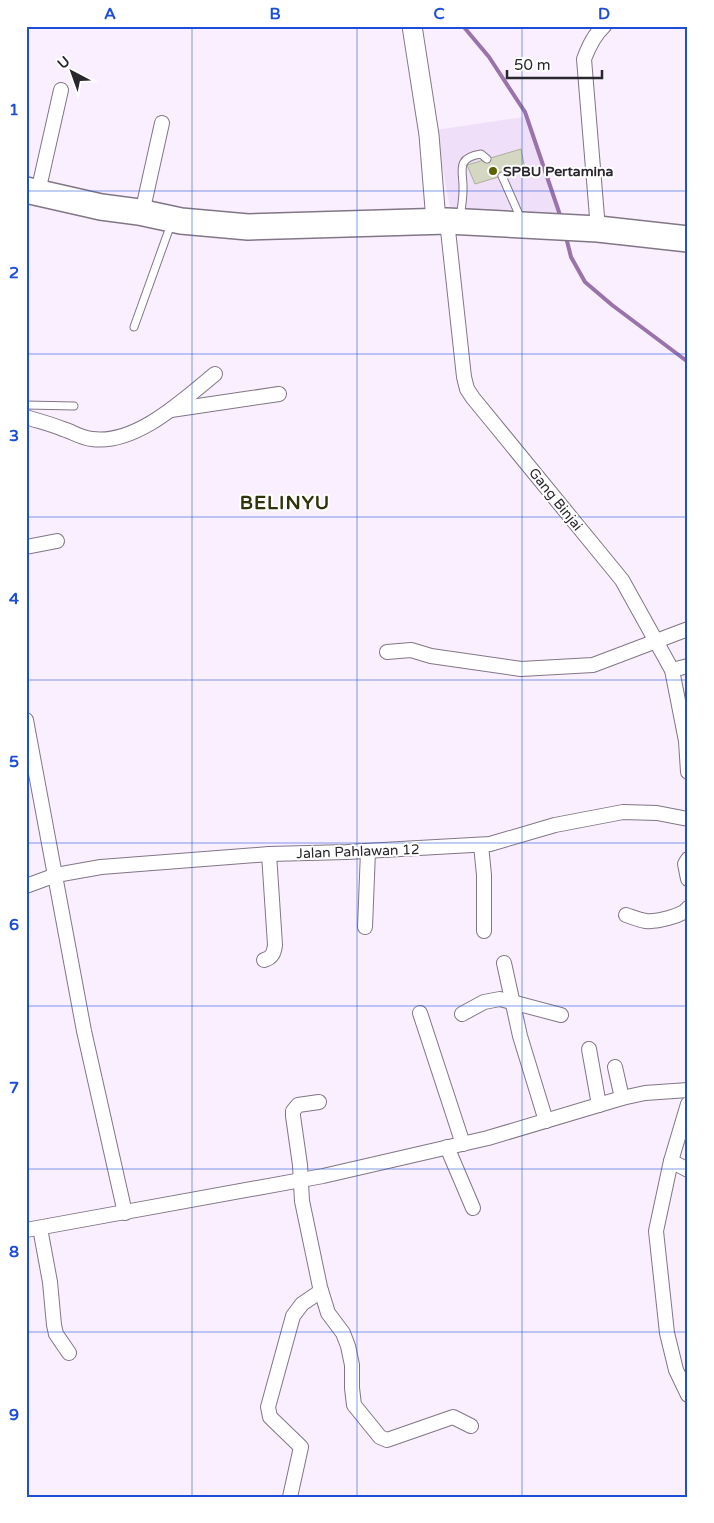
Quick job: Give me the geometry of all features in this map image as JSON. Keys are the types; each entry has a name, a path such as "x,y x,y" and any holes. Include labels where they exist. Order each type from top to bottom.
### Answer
{"highway":[{"path":"32,191 101,207 173,219 248,227 448,221 565,227 688,240"}],"street":[{"path":"598,230 584,59 590,44 598,31 604,26"},
{"path":"410,27 429,135 448,221"},
{"path":"32,191 61,90"},
{"path":"142,213 162,123"},
{"name":"Gang Binjai","path":"448,221 464,378 468,389 622,580 672,670 686,741 688,772"},
{"path":"26,417 93,440 114,440 159,419 216,374"},
{"path":"171,410 279,394"},
{"path":"26,547 57,541"},
{"path":"387,652 411,650 431,656 521,669 593,666 688,629"},
{"path":"672,670 688,666"},
{"path":"26,720 84,1031 125,1212"},
{"name":"Jalan Pahlawan 12","path":"26,886 56,875 101,867 269,854 490,844 555,825 623,812 657,813 688,819"},
{"path":"481,845 484,876 484,931"},
{"path":"365,927 368,851"},
{"path":"264,960 274,953 275,945 269,854"},
{"path":"688,859 685,864 688,879"},
{"path":"626,915 644,921 655,921 680,914 688,908"},
{"path":"504,963 520,1036 546,1121"},
{"path":"462,1014 492,999 500,999 561,1015"},
{"path":"420,1013 463,1144"},
{"path":"589,1049 599,1105"},
{"path":"615,1067 622,1098"},
{"path":"69,1353 56,1334 50,1282 33,1229 300,1180 463,1144 622,1098 646,1093 688,1090"},
{"path":"319,1102 298,1105 293,1111 300,1165 302,1201 321,1291 328,1313 343,1333 348,1346 352,1365 354,1404 380,1437 387,1440 453,1417 471,1426"},
{"path":"688,1104 671,1161 656,1231 667,1333 676,1370 688,1395"},
{"path":"447,1148 473,1208"},
{"path":"671,1161 688,1170"},
{"path":"290,1497 301,1447 270,1416 268,1407 293,1316 302,1304 321,1291"}],"lane":[{"path":"448,221 463,188 461,171 463,163 472,156 481,154 487,159"},
{"path":"502,176 524,225"},
{"path":"134,327 173,219"},
{"path":"26,406 74,406"}],"shaded area":[{"name":"SPBU Pertamina","path":"524,117 560,216 451,212 435,130"}],"building":[{"path":"521,149 525,169 475,184 467,165"}],"waterway":[{"path":"463,26 489,57 525,112 561,218"},
{"path":"566,237 571,257 585,282 612,305 688,362"}],"place":[{"name":"SPBU Pertamina","path":"493,171"}],"district":[{"name":"BELINYU","path":"285,502"}]}
